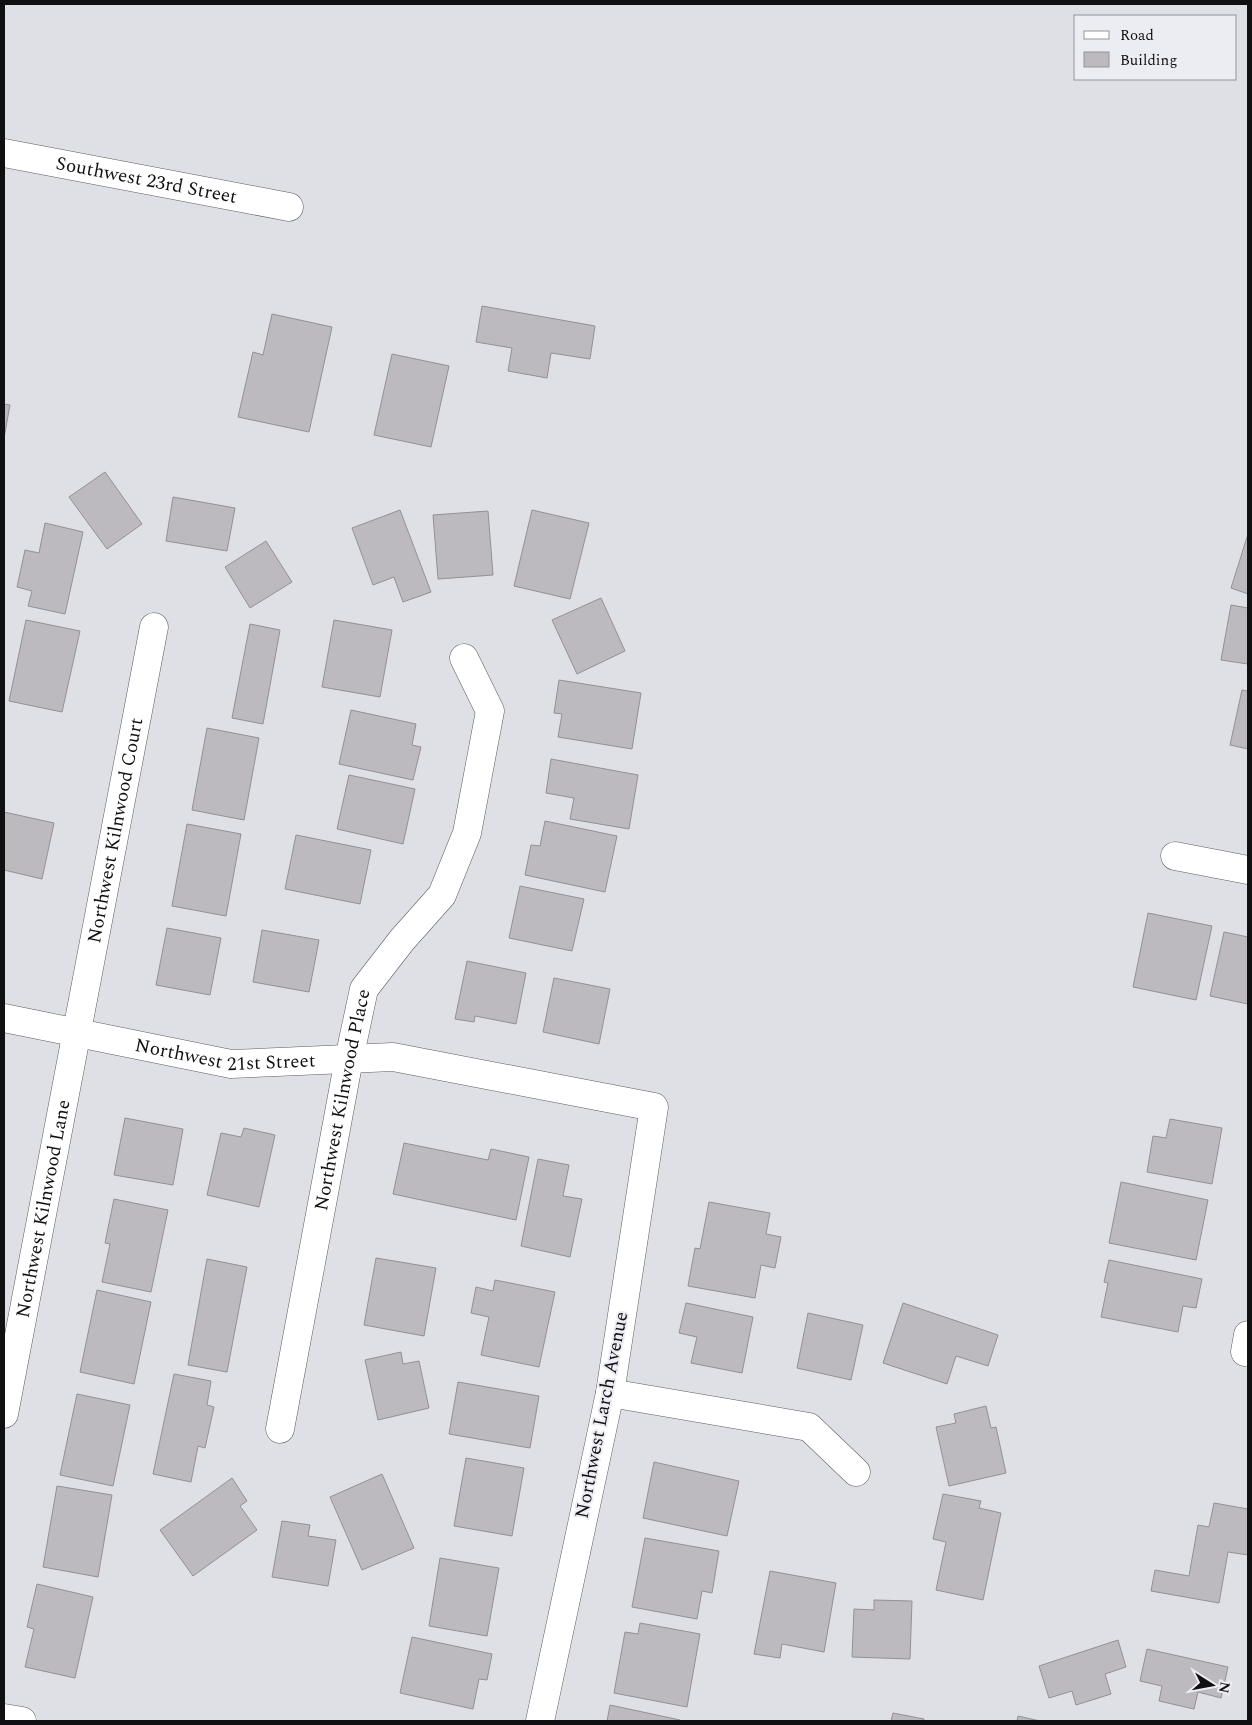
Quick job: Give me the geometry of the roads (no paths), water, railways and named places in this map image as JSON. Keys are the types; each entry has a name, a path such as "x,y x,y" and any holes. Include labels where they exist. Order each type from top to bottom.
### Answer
{"street":[{"name":"Southwest 23rd Street","path":"4,153 289,207"},
{"name":"Northwest Kilnwood Court","path":"77,1033 154,628"},
{"name":"Northwest Kilnwood Place","path":"280,1429 349,1059 364,989 402,940 442,895 467,833 490,711 464,658"},
{"path":"1176,856 1248,870"},
{"name":"Northwest 21st Street","path":"4,1018 232,1064 393,1057 654,1107"},
{"name":"Northwest Kilnwood Lane","path":"4,1414 77,1033"},
{"name":"Northwest Larch Avenue","path":"540,1721 610,1393 654,1107"},
{"path":"610,1393 809,1427 856,1472"},
{"path":"4,1718 22,1721"}]}
